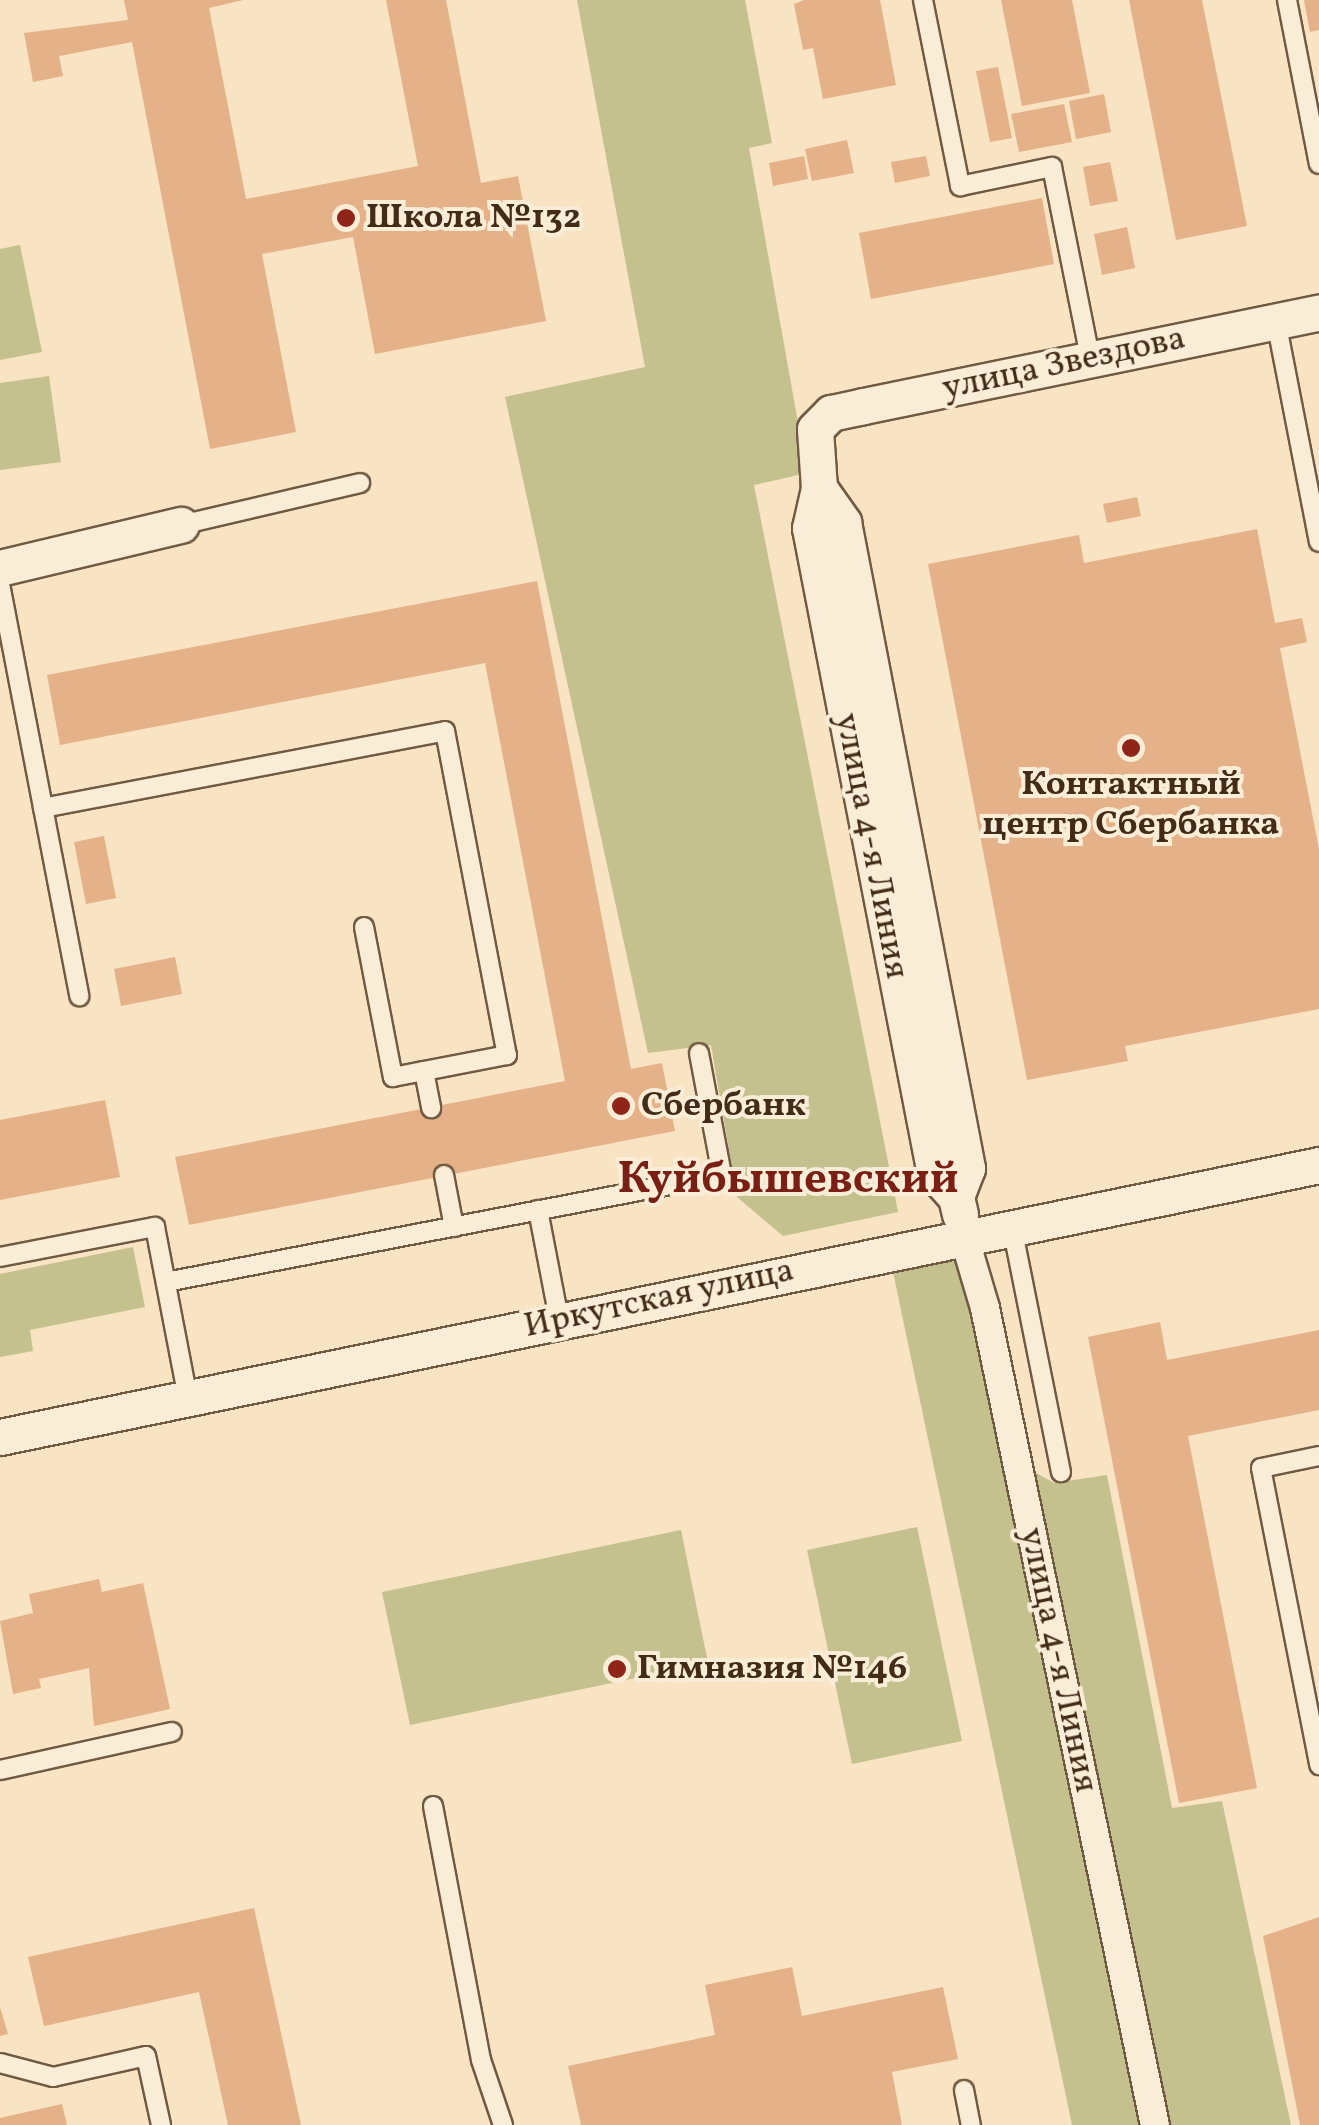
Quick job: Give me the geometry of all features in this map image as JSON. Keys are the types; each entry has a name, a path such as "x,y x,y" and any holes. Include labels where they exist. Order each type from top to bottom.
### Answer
{"street":[{"name":"улица Звездова","path":"815,429 831,414 1319,312"},
{"name":"улица 4-я Линия","path":"815,429 820,488 810,528 934,1174 956,1197 985,1308 1154,2125"},
{"path":"0,568 182,525"},
{"name":"Иркутская улица","path":"0,1436 1319,1164"}],"lane":[{"path":"923,0 960,186 1052,168 1090,358"},
{"path":"1287,0 1310,73 1319,164"},
{"path":"1276,320 1319,542"},
{"path":"182,525 360,483"},
{"path":"0,584 80,996"},
{"path":"43,808 444,731 507,1056 393,1078 364,927"},
{"path":"166,1282 722,1175 699,1053"},
{"path":"424,1071 431,1108"},
{"path":"444,1176 454,1227"},
{"path":"538,1210 559,1320"},
{"path":"0,1257 155,1227 188,1398"},
{"path":"1012,1227 1060,1472"},
{"path":"1319,1456 1260,1468 1319,1765"},
{"path":"0,1770 172,1732"},
{"path":"433,1806 481,2060 503,2125"},
{"path":"0,2063 53,2076 146,2056 161,2125"},
{"path":"964,2090 971,2125"}],"shaded area":[{"path":"577,0 745,0 772,143 749,148 807,473 754,485 898,1212 783,1236 737,1197 711,1045 648,1053 505,397 645,367"},
{"path":"20,245 42,352 0,360 0,249"},
{"path":"49,376 61,462 0,470 0,383"},
{"path":"133,1247 145,1307 30,1330 33,1351 0,1357 0,1274"},
{"path":"981,1253 1031,1470 1054,1483 1107,1475 1172,1808 1222,1801 1291,2125 1072,2125 893,1272"},
{"path":"917,1527 962,1741 852,1764 807,1550"},
{"path":"681,1530 708,1663 410,1725 382,1592"}],"building":[{"name":"Школа №132","path":"124,0 243,0 209,8 246,199 418,166 386,0 446,0 481,183 518,176 546,321 375,354 353,237 262,254 296,432 210,449 132,42 59,56 63,76 33,82 24,33 128,20"},
{"path":"804,0 880,0 896,85 823,99 813,48 803,50 794,4"},
{"path":"1001,0 1072,0 1090,93 1022,106"},
{"path":"1129,0 1202,0 1247,226 1176,240"},
{"path":"1304,0 1319,0 1319,30 1310,32"},
{"path":"998,67 1012,138 990,142 976,71"},
{"path":"1104,94 1111,132 1076,139 1069,101"},
{"path":"1064,104 1072,142 1019,152 1011,114"},
{"path":"847,140 854,173 812,181 805,149"},
{"path":"804,156 808,179 773,186 769,163"},
{"path":"926,156 930,176 895,183 891,162"},
{"path":"1110,162 1118,201 1090,206 1083,167"},
{"path":"1042,198 1054,264 871,299 859,233"},
{"path":"1127,227 1135,268 1102,275 1094,234"},
{"path":"1137,497 1141,516 1107,523 1103,504"},
{"name":"Контактный центр Сбербанка","path":"1257,529 1275,623 1302,618 1307,642 1280,648 1319,849 1319,1009 1125,1046 1128,1061 1027,1080 928,564 1079,535 1084,563"},
{"path":"537,581 631,1069 662,1063 675,1131 189,1225 175,1157 565,1081 485,663 60,745 47,675"},
{"path":"104,836 116,898 86,904 74,842"},
{"path":"175,957 182,994 121,1006 114,969"},
{"path":"105,1100 120,1177 0,1200 0,1120"},
{"path":"1160,1322 1167,1360 1319,1330 1319,1410 1188,1436 1257,1788 1179,1803 1088,1337"},
{"path":"99,1579 102,1592 143,1583 170,1709 94,1726 89,1668 39,1679 41,1688 13,1694 0,1621 33,1613 29,1594"},
{"path":"254,1908 301,2125 228,2125 199,1992 44,2026 28,1957"},
{"path":"1319,1917 1319,2125 1300,2125 1263,1936"},
{"path":"792,1967 802,2016 943,1987 958,2059 892,2072 902,2125 581,2125 568,2066 715,2035 705,1985"},
{"path":"0,2007 8,2034 0,2036"},
{"path":"62,2104 67,2125 0,2125 0,2118"}],"place":[{"name":"Школа №132","path":"346,218"},
{"name":"Контактный центр Сбербанка","path":"1131,748"},
{"name":"Сбербанк","path":"621,1106"},
{"name":"Гимназия №146","path":"617,1669"}],"district":[{"name":"Куйбышевский","path":"788,1181"}]}
